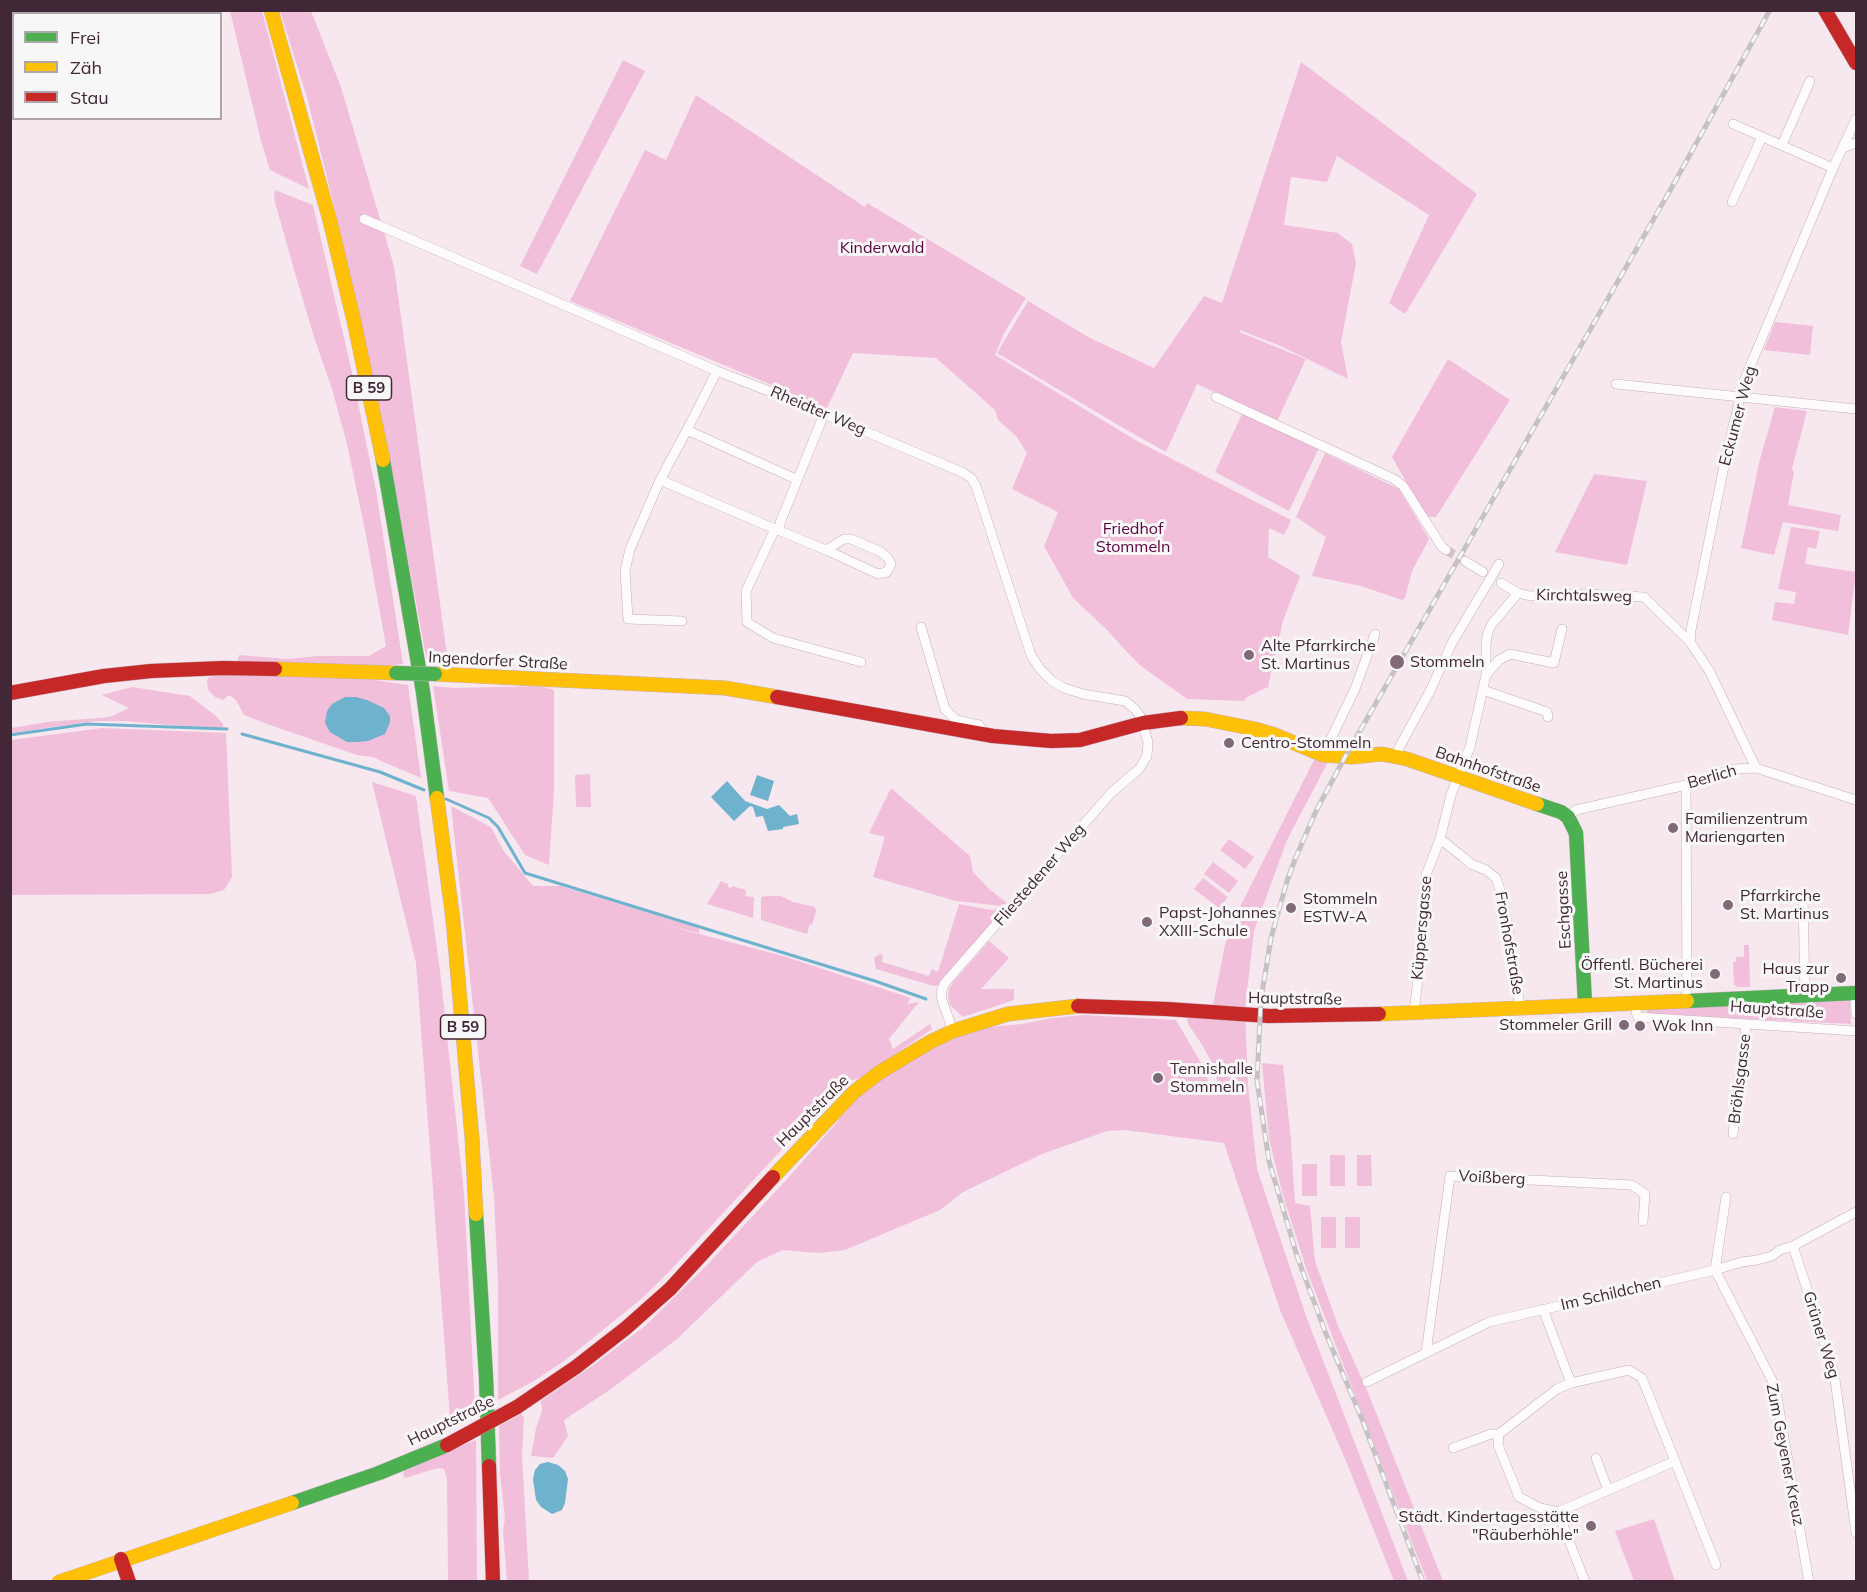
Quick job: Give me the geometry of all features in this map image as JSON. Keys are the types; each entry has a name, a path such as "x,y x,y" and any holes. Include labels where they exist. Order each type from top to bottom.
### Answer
{"street":[{"name":"B 59","path":"271,10 330,220 373,410 417,648 453,920 472,1138 486,1377 493,1581"},
{"path":"1825,10 1857,63"},
{"path":"1782,146 1810,81"},
{"name":"Eckumer Weg","path":"1690,642 1725,461 1744,381 1833,168 1857,119"},
{"path":"1733,124 1833,168"},
{"path":"1732,201 1762,137"},
{"path":"1842,148 1857,143"},
{"name":"Rheidter Weg","path":"364,219 972,479 1031,655 1040,669 1052,681 1064,688 1083,694 1125,701 1135,709 1143,723"},
{"path":"681,621 628,619 625,571 630,549 660,480 717,370"},
{"path":"1616,384 1857,409"},
{"path":"1216,397 1394,479 1403,486 1446,550"},
{"path":"824,414 780,524 746,591 747,622 773,639 861,662"},
{"path":"687,430 798,480"},
{"path":"660,480 878,573 887,572 891,564 881,552 851,539 844,539 826,550"},
{"path":"1465,561 1483,572"},
{"path":"1396,756 1452,643 1499,564"},
{"name":"Kirchtalsweg","path":"1501,583 1518,593 1530,596 1587,594 1644,597 1690,642 1710,672 1756,768"},
{"name":"Küppersgasse","path":"1414,1013 1424,927 1426,875 1440,839 1451,795 1470,747 1486,675 1488,632 1518,593"},
{"name":"Ingendorfer Straße","path":"921,627 945,709 956,720 979,725 981,734"},
{"path":"1486,675 1499,660 1510,654 1554,663 1562,629"},
{"path":"1323,755 1355,689 1375,634"},
{"name":"Ingendorfer Straße","path":"10,693 104,676 150,671 223,668 396,673 725,688 981,734 1052,741 1080,740 1143,723 1185,717 1205,719 1275,735 1323,755 1345,757"},
{"path":"1483,690 1547,712 1548,717"},
{"name":"Fliestedener Weg","path":"953,1031 942,1000 941,993 944,984 1111,793 1139,770 1147,756 1148,742 1143,723"},
{"name":"Bahnhofstraße","path":"1345,757 1376,754 1396,756 1561,812 1568,817"},
{"name":"Berlich","path":"1568,817 1576,810 1686,785 1734,769 1756,768 1857,800"},
{"path":"1686,785 1687,1001"},
{"name":"Eschgasse","path":"1568,817 1576,833 1577,844 1585,1004"},
{"name":"Fronhofstraße","path":"1440,839 1472,864 1486,870 1496,878 1503,899 1520,1007"},
{"path":"1803,896 1805,996"},
{"path":"1856,993 1857,1014"},
{"name":"Hauptstraße","path":"59,1581 380,1473 447,1445 517,1407 576,1368 626,1328 670,1288 794,1153 854,1092 880,1071 953,1031 1008,1014 1080,1006 1269,1016 1336,1016 1856,993"},
{"name":"Hauptstraße","path":"1636,1003 1638,1017 1857,1031"},
{"name":"Bröhlsgasse","path":"1733,1134 1746,1024"},
{"name":"Voißberg","path":"1426,1353 1450,1176 1632,1185 1645,1194 1643,1221"},
{"path":"1715,1270 1726,1197"},
{"name":"Im Schildchen","path":"1367,1382 1489,1322 1772,1256 1857,1212"},
{"name":"Grüner Weg","path":"1793,1246 1834,1372 1856,1533"},
{"name":"Zum Geyener Kreuz","path":"1715,1270 1775,1386 1809,1581"},
{"path":"1543,1310 1571,1383"},
{"path":"1453,1448 1491,1434 1499,1434 1557,1389 1571,1383 1629,1370 1642,1378 1716,1565"},
{"path":"1499,1434 1498,1445 1519,1497 1540,1508 1558,1512 1676,1461"},
{"path":"1596,1458 1608,1490"},
{"path":"1558,1512 1585,1581"},
{"path":"121,1559 129,1581"}],"green space":[{"path":"230,11 262,11 309,189 270,170"},
{"path":"280,11 311,11 341,87 394,266 448,662 427,661 385,438 336,214 308,101"},
{"path":"623,60 645,71 537,274 520,266"},
{"path":"1301,62 1477,194 1405,314 1389,303 1429,215 1337,156 1341,145 1327,182 1291,177 1284,225 1338,233 1352,244 1356,263 1341,342 1348,379 1283,347 1240,330 1239,332 1306,359 1277,421 1197,384 1166,452 997,353 1028,301 1090,338 1154,368 1204,296 1222,303"},
{"path":"696,95 865,207 867,203 1026,298 1004,333 995,355 1137,441 1291,520 1284,535 1269,528 1268,557 1300,576 1283,621 1268,687 1247,697 1244,701 1187,699 1141,666 1073,598 1044,546 1058,512 1012,489 1027,453 1016,436 998,420 995,410 936,358 853,353 826,410 778,391 779,388 570,301 645,150 666,160"},
{"path":"275,190 313,205 351,368 377,496 403,664 237,663 239,655 287,659 317,656 369,656 386,646 347,444 274,199"},
{"path":"1775,322 1813,326 1810,355 1764,350"},
{"path":"1448,359 1510,400 1436,517 1426,517 1392,457"},
{"path":"1775,407 1807,411 1792,469 1794,472 1788,505 1841,515 1838,531 1783,522 1774,555 1741,548 1760,459"},
{"path":"1243,412 1319,448 1289,511 1215,472"},
{"path":"1325,453 1399,489 1429,539 1412,571 1405,598 1402,600 1361,586 1312,576 1326,537 1296,517"},
{"path":"1594,474 1647,481 1627,565 1555,552"},
{"path":"1791,527 1820,531 1816,549 1808,547 1805,564 1856,572 1848,635 1772,620 1775,602 1794,604 1796,592 1778,589"},
{"path":"235,674 374,680 408,685 421,778 372,757 357,755 244,715 236,700 229,695 223,700 215,697 208,690 209,677"},
{"path":"433,686 455,688 540,686 554,690 554,791 549,865 525,855 488,798 449,791"},
{"path":"132,687 190,696 216,716 223,724 223,728 96,721 11,733 11,728 47,722 110,717 129,708 102,695"},
{"path":"102,728 226,733 232,877 224,890 210,894 11,895 11,740"},
{"path":"1315,758 1329,760 1287,840 1254,931 1245,1009 1248,1085 1257,1169 1306,1316 1408,1581 1394,1581 1346,1461 1280,1310 1224,1143 1125,1130 1107,1131 1042,1154 963,1192 940,1210 845,1250 818,1253 783,1250 757,1262 677,1339 611,1389 564,1420 568,1436 553,1458 531,1456 542,1411 541,1401 645,1326 708,1264 787,1179 839,1120 837,1118 846,1112 859,1096 890,1072 929,1049 978,1028 1022,1024 1052,1018 1084,1015 1176,1020 1205,1070 1210,1088 1219,1087 1212,1063 1188,1024 1187,1018 1230,1007 1213,1005 1225,945 1241,905"},
{"path":"590,774 591,807 576,807 575,775"},
{"path":"372,782 416,796 440,971 464,1193 475,1409 450,1417 416,963"},
{"path":"891,788 970,856 973,872 1007,903 1001,906 956,901 873,877 885,837 869,833"},
{"path":"451,806 491,827 503,850 533,886 560,886 699,928 699,933 654,922 783,956 911,998 907,1004 919,1002 889,1039 893,1049 930,1024 932,1029 860,1078 843,1083 667,1274 640,1300 567,1359 534,1381 498,1400 498,1281 494,1197"},
{"path":"1229,839 1254,857 1245,869 1220,850"},
{"path":"1213,862 1238,881 1229,893 1204,874"},
{"path":"1203,878 1228,897 1219,908 1194,889"},
{"path":"721,881 728,884 728,887 746,890 745,896 754,897 753,918 707,904"},
{"path":"781,896 793,902 815,907 812,925 810,924 807,934 761,920 761,897"},
{"path":"959,904 1004,910 938,985 934,986 876,969 874,958 880,954 883,955 882,962 929,976 932,969 938,972"},
{"path":"989,941 1009,958 981,989 1014,989 1014,1000 963,1017 950,1005 949,989"},
{"path":"1744,945 1749,945 1750,987 1737,987 1734,984 1733,962 1736,962 1736,957 1744,957"},
{"path":"1850,1001 1851,1024 1648,1014 1646,1006"},
{"path":"1262,1063 1283,1065 1295,1203 1310,1206 1315,1261 1338,1326 1367,1390 1443,1581 1427,1581 1307,1271 1282,1192 1269,1138"},
{"path":"1330,1155 1345,1155 1345,1186 1330,1186"},
{"path":"1357,1155 1371,1155 1372,1186 1357,1186"},
{"path":"1302,1164 1317,1164 1317,1196 1302,1196"},
{"path":"1321,1217 1336,1217 1336,1248 1321,1248"},
{"path":"1345,1217 1360,1217 1360,1248 1345,1248"},
{"path":"521,1414 524,1417 522,1455 529,1581 507,1581 499,1426"},
{"path":"476,1440 477,1581 448,1581 447,1478 444,1469 438,1468 405,1478 403,1475 405,1469"},
{"path":"1654,1519 1675,1581 1634,1581 1615,1531"}],"water":[{"path":"345,697 367,700 384,708 390,716 385,734 368,741 347,742 330,732 325,723 327,711 332,704"},
{"path":"757,775 774,781 768,801 750,795"},
{"path":"727,781 745,801 767,809 779,805 790,816 797,814 799,824 768,831 763,816 756,817 753,807 750,806 734,821 711,797"},
{"path":"548,1462 558,1465 565,1471 568,1479 562,1510 552,1514 541,1507 536,1500 533,1479 535,1470 540,1464"}],"waterway":[{"path":"10,735 87,724 227,729"},
{"path":"242,734 380,772 424,790"},
{"path":"446,799 489,818 498,827 525,873 875,981 926,999"}],"tunnel":[{"path":"1446,550 1465,561"}],"railway":[{"path":"1423,1582 1362,1419 1326,1334 1297,1256 1269,1161 1257,1081 1261,999 1271,938 1296,857 1316,811 1345,757 1672,187 1770,10"}],"traffic: fast":[{"path":"383,460 423,692 437,798"},
{"path":"396,673 435,674"},
{"path":"1537,804 1561,812 1568,817 1576,833 1585,1004"},
{"path":"1687,1001 1856,993"},
{"path":"476,1214 489,1466"},
{"path":"292,1503 379,1473 447,1445"}],"traffic: slow":[{"path":"271,10 330,221 383,460"},
{"path":"275,669 396,673"},
{"path":"435,674 725,688 777,697"},
{"path":"1181,718 1205,719 1255,729 1323,755 1352,757 1382,754 1407,759 1537,804"},
{"path":"437,798 453,920 472,1138 476,1214"},
{"path":"1379,1014 1687,1001"},
{"path":"773,1177 854,1092 880,1072 930,1042 953,1031 1008,1014 1078,1006"},
{"path":"59,1582 292,1503"}],"traffic: jam":[{"path":"1825,10 1856,63"},
{"path":"10,693 104,676 151,671 223,668 275,669"},
{"path":"777,697 993,736 1051,741 1080,740 1143,723 1181,718"},
{"path":"1078,1006 1269,1016 1379,1014"},
{"path":"517,1407 576,1367 626,1328 670,1289 773,1177"},
{"path":"447,1445 517,1407"},
{"path":"489,1466 493,1582"},
{"path":"121,1559 129,1582"}],"place":[{"name":"Alte Pfarrkirche St. Martinus","path":"1249,655"},
{"name":"Stommeln","path":"1397,662"},
{"name":"Centro-Stommeln","path":"1229,743"},
{"name":"Familienzentrum Mariengarten","path":"1673,828"},
{"name":"Pfarrkirche St. Martinus","path":"1728,905"},
{"name":"Stommeln ESTW-A","path":"1291,908"},
{"name":"Papst-Johannes XXIII-Schule","path":"1147,922"},
{"name":"Öffentl. Bücherei St. Martinus","path":"1715,974"},
{"name":"Haus zur Trapp","path":"1841,978"},
{"name":"Stommeler Grill","path":"1624,1025"},
{"name":"Wok Inn","path":"1640,1026"},
{"name":"Tennishalle Stommeln","path":"1158,1078"},
{"name":"Städt. Kindertagesstätte \"Räuberhöhle\"","path":"1591,1526"}],"park label":[{"name":"Kinderwald","path":"882,248"},
{"name":"Friedhof Stommeln","path":"1133,538"}]}
